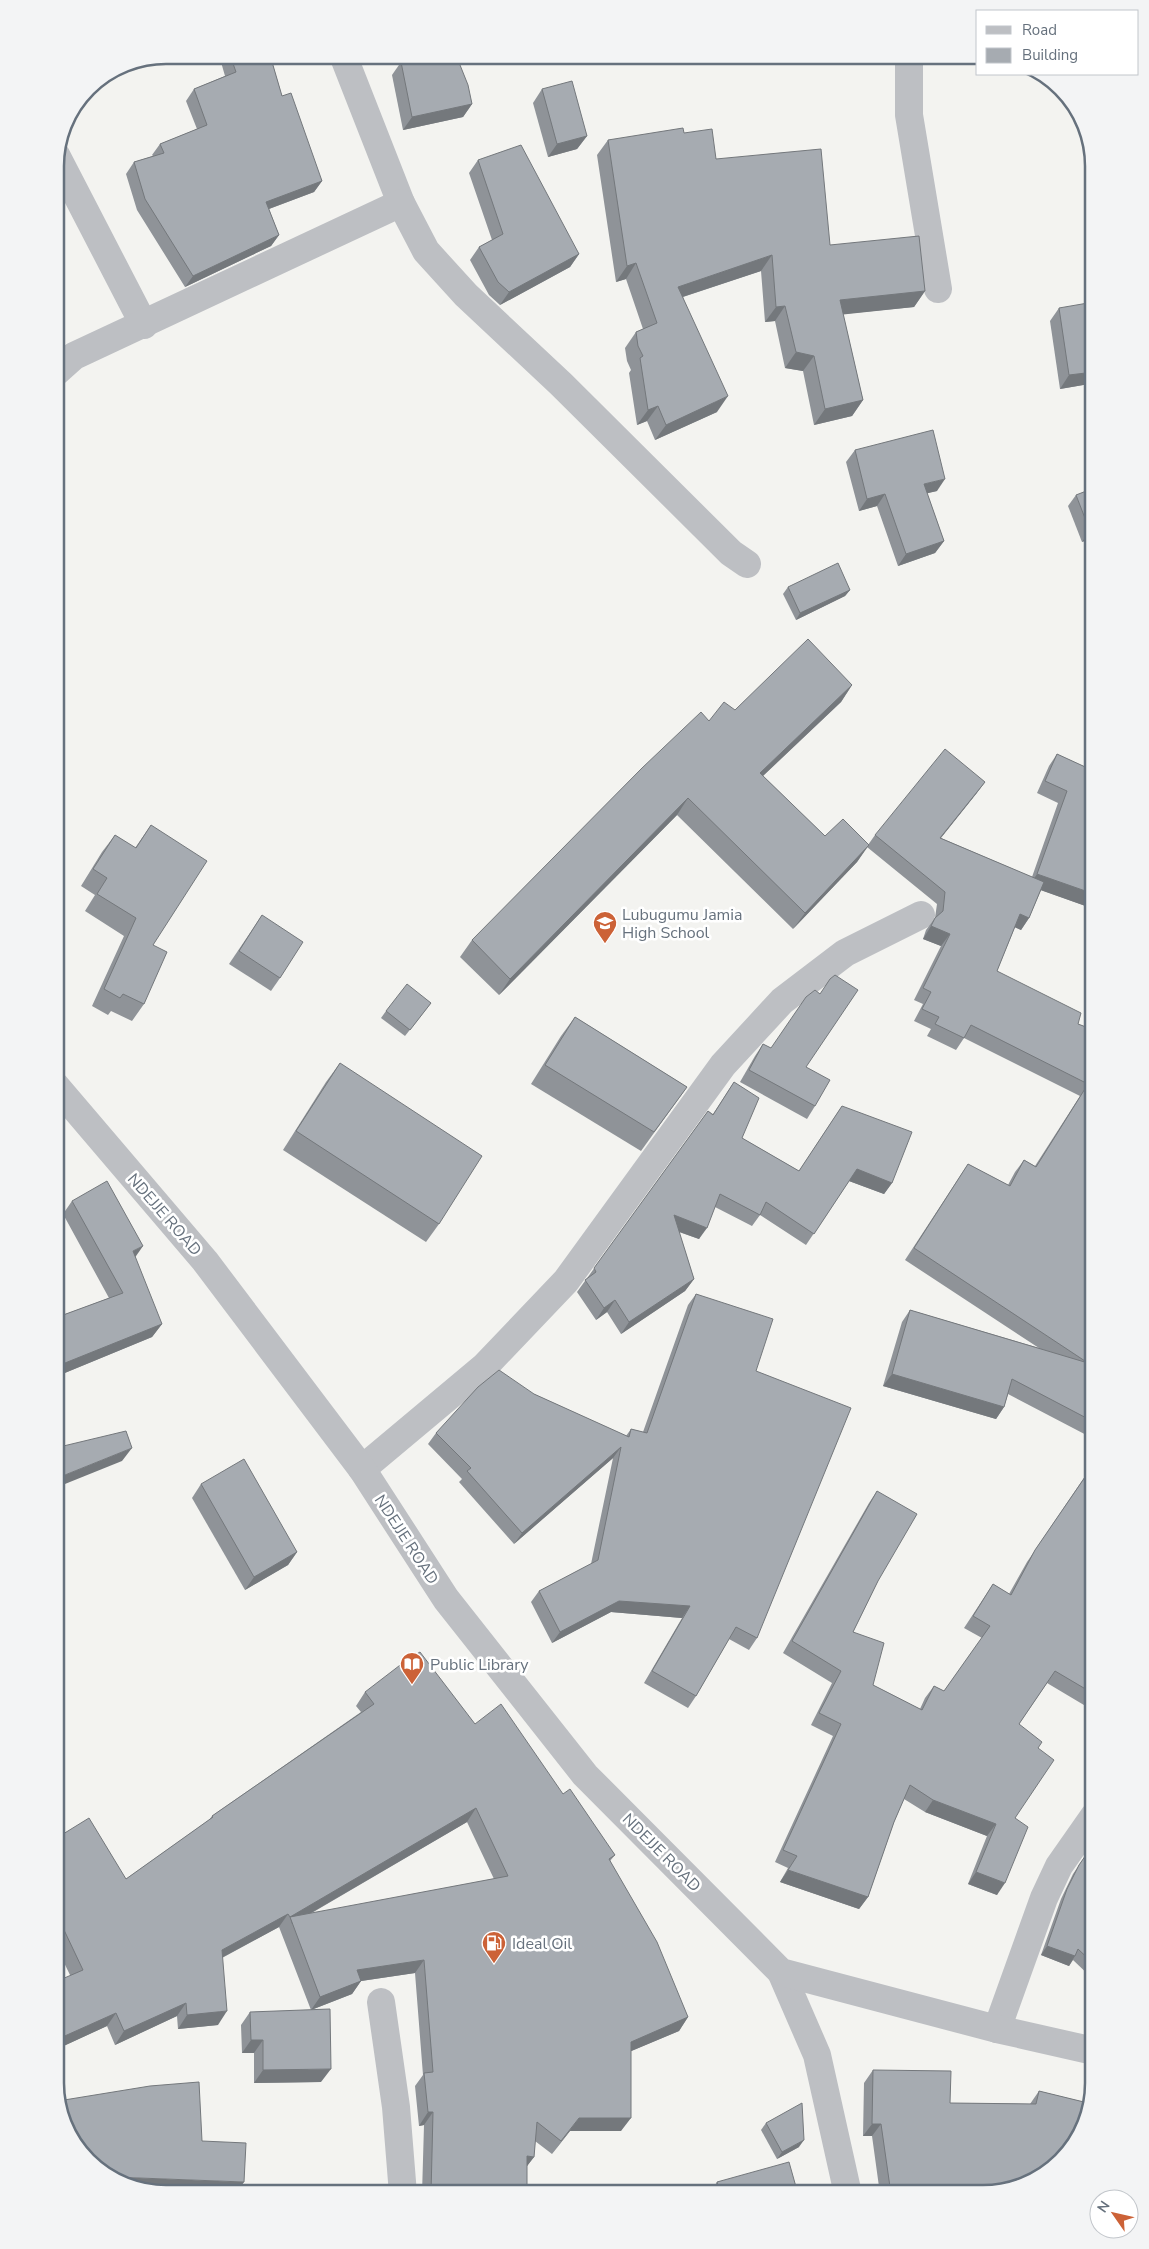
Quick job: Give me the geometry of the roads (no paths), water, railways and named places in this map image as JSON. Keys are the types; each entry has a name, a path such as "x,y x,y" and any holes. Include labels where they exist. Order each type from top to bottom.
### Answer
{"street":[{"path":"347,64 401,203 426,251 466,295 561,384 731,553 747,564"},
{"path":"909,64 909,115 938,288"},
{"path":"64,170 144,325"},
{"path":"64,364 74,356 144,325 198,297 401,203"},
{"path":"362,1469 485,1366 566,1281 723,1065 782,1001 845,952 921,915"},
{"name":"NDEJJE ROAD","path":"64,1096 205,1261 362,1469 446,1599 585,1774 781,1972"},
{"path":"997,2029 1044,1898 1059,1866 1085,1829"},
{"path":"781,1972 997,2029 1085,2049"},
{"path":"781,1972 817,2055 846,2185"},
{"path":"381,2002 396,2107 402,2185"}],"place":[{"name":"Lubugumu Jamia High School","path":"605,944"},
{"name":"Public Library","path":"412,1685"},
{"name":"Ideal Oil","path":"494,1964"}]}
